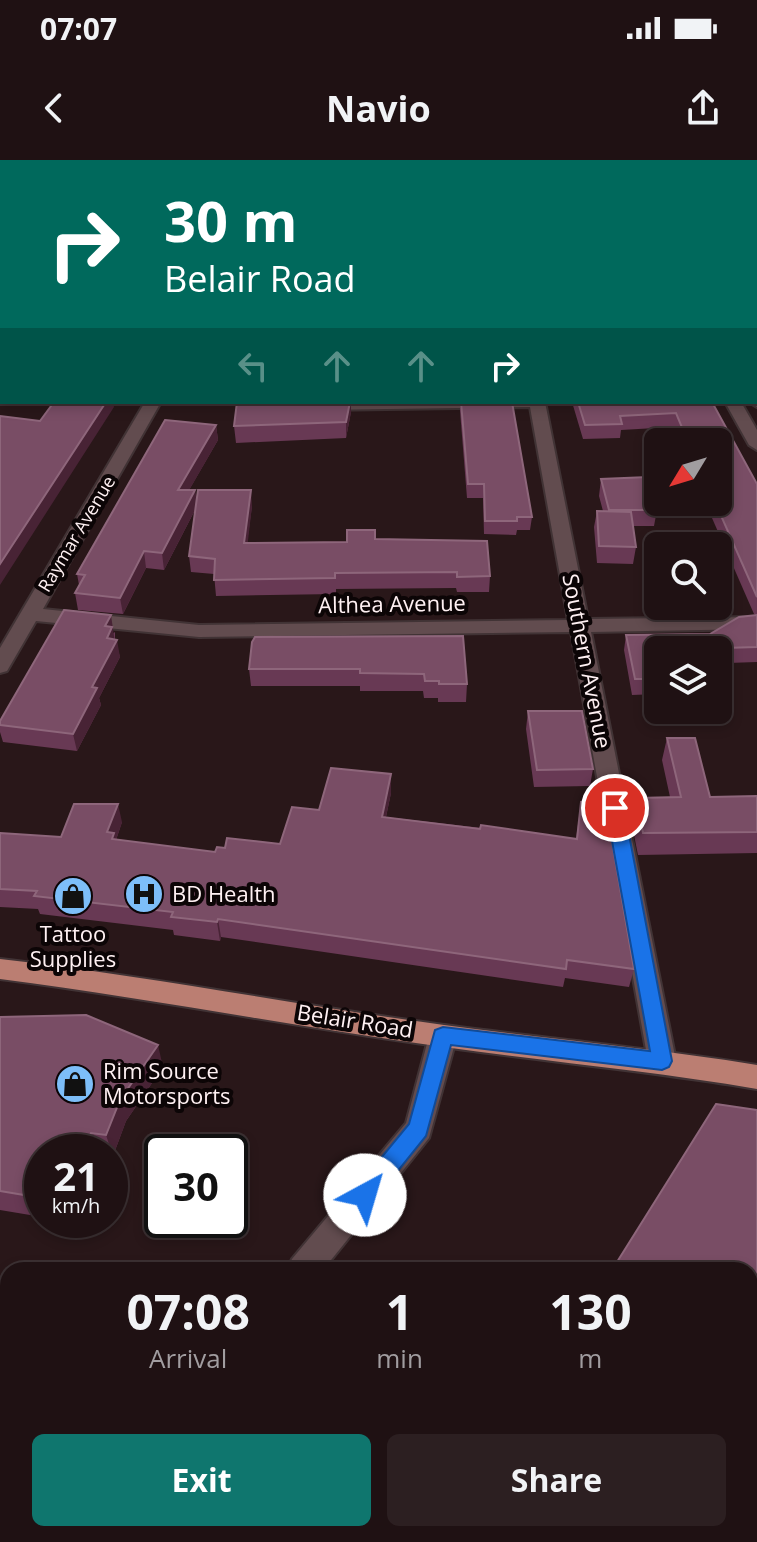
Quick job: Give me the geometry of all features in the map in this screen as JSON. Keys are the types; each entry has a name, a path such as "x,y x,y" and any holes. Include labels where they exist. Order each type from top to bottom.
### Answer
{"main road":[{"name":"Belair Road","path":"0,969 141,986 443,1036 662,1061 757,1077"}],"street":[{"name":"Raymar Avenue","path":"0,666 152,404"},
{"path":"297,405 377,404"},
{"name":"Southern Avenue","path":"536,404 662,1061"},
{"path":"734,404 757,445"},
{"name":"Althea Avenue","path":"30,614 199,631 757,623"},
{"path":"310,1262 419,1129 443,1036"}],"building":[{"path":"53,404 105,404 0,564 0,416 40,421"},
{"path":"237,404 350,404 346,422 234,426"},
{"path":"461,404 512,404 532,517 517,517 517,521 485,521 484,484 468,484"},
{"path":"579,404 713,404 726,428 682,428 676,413 620,416 622,424 585,425"},
{"path":"165,420 216,425 178,490 195,490 162,553 144,551 120,598 75,593 85,575 77,574"},
{"path":"732,438 757,484 757,597 732,540 732,532 728,532 721,516 732,516"},
{"path":"644,477 644,510 609,510 601,479"},
{"path":"198,490 251,490 244,543 347,542 347,530 375,530 375,539 487,541 490,576 457,577 457,572 335,573 335,578 214,580 215,559 189,556"},
{"path":"597,511 631,512 636,547 599,546"},
{"path":"64,610 111,615 105,626 112,627 107,638 117,640 92,687 97,688 73,734 0,725 0,721"},
{"path":"757,615 757,647 732,648 732,636 644,636 644,679 635,679 626,635 710,634 739,617"},
{"path":"463,636 467,684 425,681 424,674 360,673 360,669 249,669 255,637"},
{"path":"528,711 582,711 593,769 537,770"},
{"path":"667,738 695,738 710,797 757,796 757,832 643,833 636,798 681,797"},
{"path":"331,768 391,774 382,817 480,829 481,825 577,839 581,802 605,801 634,969 567,960 566,969 218,919 217,922 171,917 173,912 34,896 37,891 0,889 0,833 61,837 74,804 118,804 107,832 114,833 112,839 215,852 217,847 225,848 227,838 280,844 292,807 319,810"},
{"path":"86,1015 158,1045 120,1100 106,1134 24,1134 24,1195 0,1191 0,1017"},
{"path":"716,1104 757,1110 757,1262 617,1262"}],"place":[{"name":"BD Health","path":"144,894"},
{"name":"Tattoo Supplies","path":"73,896"},
{"name":"Rim Source Motorsports","path":"75,1084"}],"route":[{"path":"365,1195 419,1129 443,1036 662,1061 615,808"}]}
